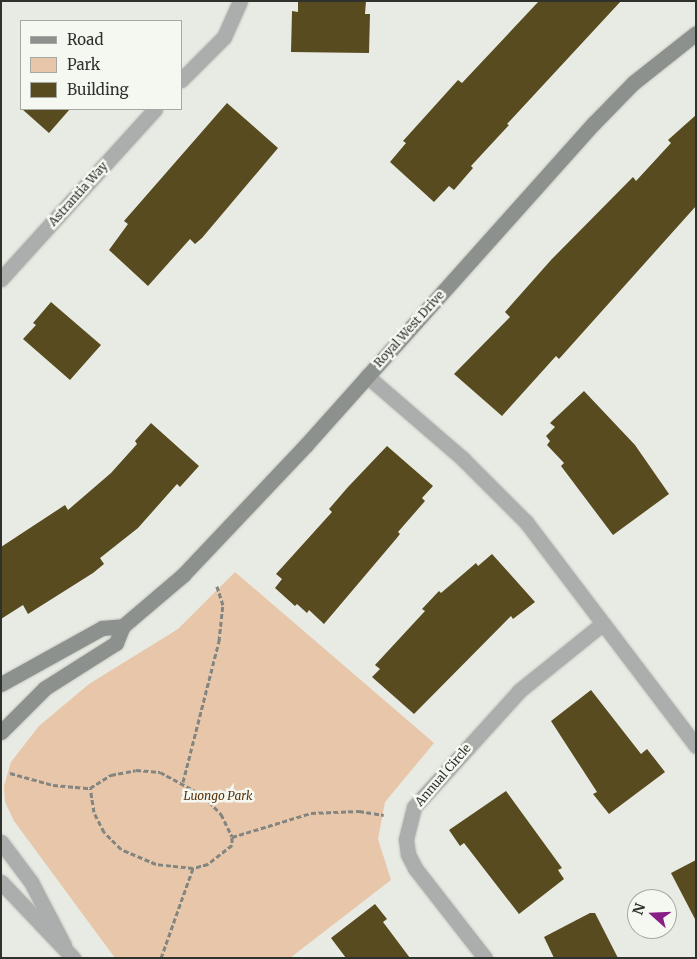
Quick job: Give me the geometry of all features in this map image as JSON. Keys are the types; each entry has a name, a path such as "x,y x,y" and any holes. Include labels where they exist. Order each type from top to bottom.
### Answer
{"street":[{"path":"182,79 224,37 240,1"},
{"name":"Royal West Drive","path":"1,732 45,688 116,643 123,626 183,575 368,376 592,124 632,83 696,33"},
{"name":"Astrantia Way","path":"1,279 154,110"},
{"path":"368,376 492,487 526,522 696,746"},
{"name":"Annual Circle","path":"485,958 415,868 408,854 406,839 414,807 519,691 602,624"},
{"path":"1,684 102,628 123,626"},
{"path":"1,842 31,882 68,952"},
{"path":"1,882 68,952"}],"path":[{"path":"183,782 219,641 223,606 217,586"},
{"path":"10,773 53,785 90,788 111,775 136,770 160,772 183,782 210,802 221,814 232,837 232,845 221,856 193,868 156,864 121,849 104,832 94,812 90,788"},
{"path":"232,837 311,813 359,811 384,814"},
{"path":"161,958 193,868"}],"green space":[{"name":"Luongo Park","path":"235,572 434,743 385,802 378,839 391,880 290,958 115,958 14,821 5,802 4,786 11,762 39,726 89,684 178,629"}],"building":[{"path":"298,1 366,1 365,14 370,14 369,53 291,52 292,11 298,12"},
{"path":"539,1 621,1 507,124 509,125 471,166 473,168 454,190 449,186 434,202 390,162 406,143 403,141 458,80 462,83"},
{"path":"227,103 278,148 202,238 195,244 190,239 148,286 109,250 128,224 124,221"},
{"path":"23,110 69,110 49,133"},
{"path":"696,115 696,206 559,359 556,356 502,416 454,374 510,317 505,312 551,260 633,177 636,181 671,143 668,140"},
{"path":"51,302 101,345 70,380 23,339 36,325 33,323"},
{"path":"584,391 635,445 669,494 613,535 561,466 564,463 547,445 550,441 546,436 555,427 550,423"},
{"path":"151,423 199,466 180,487 177,484 138,528 100,558 104,564 93,573 28,614 23,605 1,619 1,547 65,505 68,510 111,473 137,444 135,441"},
{"path":"387,446 433,486 422,498 425,501 398,532 400,534 324,624 309,610 307,613 297,604 295,606 275,588 282,579 276,574 332,512 329,509 348,487"},
{"path":"492,554 535,602 513,619 511,616 414,714 372,677 380,669 375,665 425,611 422,609 439,591 441,593 476,563 478,566"},
{"path":"591,690 641,754 647,749 665,772 609,814 593,794 597,792 551,721"},
{"path":"506,791 562,868 558,870 564,879 519,914 464,843 460,846 449,830"},
{"path":"696,860 696,921 671,873"},
{"path":"375,904 387,919 383,922 410,958 346,958 331,938"},
{"path":"590,913 595,913 618,958 554,958 544,937"}]}
